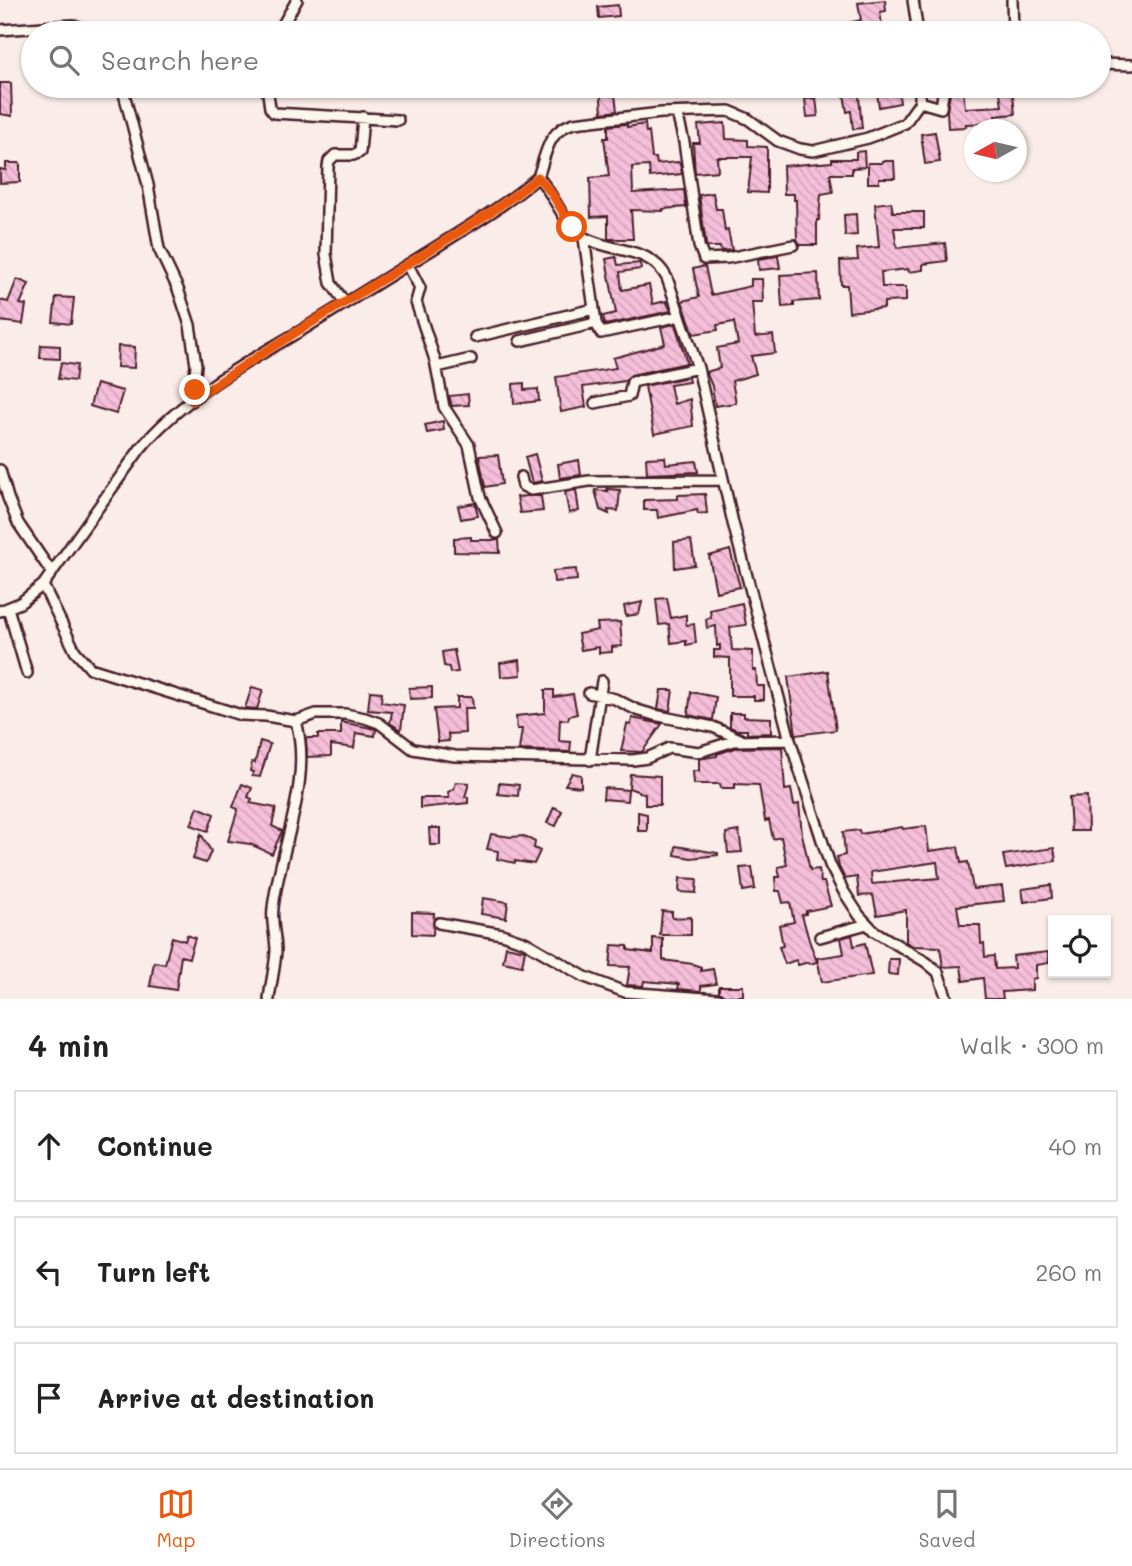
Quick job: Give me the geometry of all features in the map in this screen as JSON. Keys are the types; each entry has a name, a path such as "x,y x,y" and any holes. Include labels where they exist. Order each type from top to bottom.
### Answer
{"street":[{"path":"285,21 297,0"},
{"path":"913,0 916,21"},
{"path":"1012,0 1013,21"},
{"path":"0,30 21,29"},
{"path":"1111,64 1132,65"},
{"path":"125,98 145,174 159,249 178,289 190,325 196,365 192,401"},
{"path":"269,98 274,113 398,120"},
{"path":"27,673 4,610 32,595 43,585 155,432 192,401 268,349 513,198 538,177 552,136 565,126 616,118 729,111 739,113 778,141 813,150 867,138 895,128 905,123 920,98"},
{"path":"920,102 941,108 942,98"},
{"path":"677,113 684,142 696,236 704,259 728,258 793,244"},
{"path":"345,303 331,283 326,254 328,167 329,160 335,155 353,155 360,152 363,117"},
{"path":"538,177 572,227 584,238 628,251 658,264 667,278 698,368 723,480 790,740 830,865 844,892 867,924 937,972 947,999"},
{"path":"584,238 596,323 601,333 680,316"},
{"path":"408,265 419,284 420,292 416,302 437,367 444,407 469,445 483,503 497,533"},
{"path":"475,337 594,309"},
{"path":"520,341 596,323"},
{"path":"437,367 471,359"},
{"path":"595,403 629,396 632,382 698,368"},
{"path":"0,470 18,523 52,573"},
{"path":"522,477 523,485 531,490 589,481 723,480"},
{"path":"43,585 75,651 90,668 241,715 296,722 316,714 345,714 379,723 413,749 455,756 638,760 664,749 699,752 742,740 790,740"},
{"path":"590,760 594,694 601,681"},
{"path":"594,694 653,715 713,727 742,740"},
{"path":"269,999 275,951 273,907 299,781 301,746 296,722"},
{"path":"439,923 502,934 525,942 585,977 624,995 718,999"},
{"path":"820,937 867,924"}],"building":[{"path":"885,0 886,11 880,12 881,21 857,21 861,20 858,3"},
{"path":"618,5 619,16 599,18 598,7"},
{"path":"0,83 11,83 12,116 0,114"},
{"path":"601,98 615,98 617,111 602,113"},
{"path":"816,98 818,116 807,117 805,99"},
{"path":"845,98 859,98 862,128 853,129 851,111 847,112"},
{"path":"878,98 899,98 900,103 879,107"},
{"path":"949,98 964,98 965,108 1002,106 1001,98 1013,98 1015,114 995,116 995,119 964,119 964,127 948,128"},
{"path":"725,123 726,139 748,140 748,146 767,147 767,193 748,192 752,157 717,157 718,171 695,173 693,143 700,143 698,125"},
{"path":"627,124 627,127 645,124 646,132 649,132 652,158 656,158 657,164 678,162 682,174 650,177 649,166 632,167 633,193 684,190 686,207 663,211 631,210 633,239 608,239 608,216 591,217 590,178 609,176 604,138 608,138 608,126"},
{"path":"935,132 940,162 925,164 921,134"},
{"path":"864,151 865,167 852,168 852,174 830,174 833,192 821,194 817,245 800,245 797,239 796,200 794,194 784,194 783,166 832,162 832,159 856,159 856,152"},
{"path":"894,161 895,178 879,178 879,183 868,183 868,163"},
{"path":"6,163 20,163 20,182 0,183 0,169 6,170"},
{"path":"713,193 716,209 722,209 725,231 728,230 732,250 721,251 720,247 707,247 706,244 699,195"},
{"path":"891,202 893,212 924,212 924,228 894,228 897,248 945,243 947,261 923,264 923,270 881,272 882,287 906,287 906,301 884,302 884,308 849,312 847,285 841,285 840,261 858,260 857,249 879,247 875,204"},
{"path":"856,214 857,235 845,236 844,215"},
{"path":"778,256 780,268 759,270 758,259"},
{"path":"616,257 618,265 640,263 641,269 620,272 622,290 649,285 653,304 666,301 671,311 605,325 603,316 616,313 606,259"},
{"path":"705,266 711,295 751,286 751,279 762,279 763,302 752,302 755,337 773,335 775,353 751,356 756,374 732,381 736,403 715,406 712,386 706,372 720,368 717,348 738,344 734,322 717,325 718,330 694,334 682,301 699,297 693,269"},
{"path":"818,273 819,300 794,302 794,306 782,307 780,275"},
{"path":"17,279 29,284 20,304 26,305 23,324 0,321 0,300 8,302"},
{"path":"56,297 74,298 71,324 53,322"},
{"path":"675,324 687,363 631,375 625,381 583,387 586,407 561,412 556,377 616,368 613,358 665,344 661,327"},
{"path":"41,345 60,346 60,359 40,358"},
{"path":"118,346 135,347 134,368 117,367"},
{"path":"61,363 77,365 75,381 58,379"},
{"path":"688,377 689,382 670,385 674,404 690,399 693,426 654,434 645,386"},
{"path":"524,383 524,390 538,389 539,401 514,404 513,384"},
{"path":"96,384 123,391 116,414 90,406"},
{"path":"468,394 469,405 452,406 449,396"},
{"path":"443,421 444,430 427,433 425,425"},
{"path":"535,454 542,481 532,483 525,457"},
{"path":"498,455 502,484 485,487 479,456"},
{"path":"665,457 666,464 696,461 698,472 647,474 646,458"},
{"path":"579,460 581,475 560,478 558,464"},
{"path":"607,489 620,490 618,511 608,510 609,514 600,510 595,490 608,491"},
{"path":"576,490 579,511 569,513 565,492"},
{"path":"705,494 707,513 698,514 697,510 658,518 657,510 644,510 644,500 678,499 678,495"},
{"path":"541,496 543,511 520,513 517,497"},
{"path":"475,503 478,516 461,519 458,506"},
{"path":"471,537 471,540 499,540 500,553 454,552 454,538"},
{"path":"691,540 695,565 675,568 674,542"},
{"path":"730,550 740,587 716,592 709,556"},
{"path":"576,569 577,580 554,582 553,571"},
{"path":"667,598 671,618 686,615 686,625 694,624 696,643 671,643 669,624 659,625 656,599"},
{"path":"642,602 639,614 626,616 624,606"},
{"path":"742,603 746,625 730,627 732,650 753,651 753,670 756,670 757,686 764,686 764,700 754,700 754,696 730,696 730,658 714,657 714,650 720,650 720,645 717,646 716,626 707,628 706,619 711,618 710,610"},
{"path":"620,622 622,646 612,647 612,652 599,653 599,647 581,650 578,634 598,630 597,623"},
{"path":"454,650 458,672 450,673 449,667 444,666 442,652"},
{"path":"520,660 521,675 501,677 500,663"},
{"path":"828,671 836,730 796,735 788,677"},
{"path":"252,687 263,690 257,709 245,708"},
{"path":"432,687 432,698 410,699 409,688"},
{"path":"545,690 554,690 554,697 573,694 577,714 569,716 568,720 560,719 559,741 571,742 570,752 519,750 522,729 517,729 516,716 545,713"},
{"path":"661,690 673,690 670,711 658,709"},
{"path":"370,691 382,692 381,702 404,705 401,730 390,723 392,712 368,710"},
{"path":"691,692 716,697 713,720 688,715"},
{"path":"457,697 472,697 473,708 464,708 465,733 448,734 449,741 438,742 434,709 457,708"},
{"path":"730,713 744,713 744,717 771,718 771,733 747,734 747,730 730,727"},
{"path":"632,718 662,724 642,752 621,751 627,724 631,725"},
{"path":"341,722 376,729 375,736 356,733 354,748 331,745 331,756 307,757 306,738 318,738 318,734 341,734"},
{"path":"260,741 270,744 260,777 252,776 253,772 250,771 252,762 255,763"},
{"path":"782,747 785,790 791,789 794,805 799,804 810,870 819,869 821,882 824,882 831,906 806,911 806,914 802,915 817,962 809,964 798,965 796,960 785,964 779,947 783,946 779,925 794,922 790,902 783,903 780,891 776,891 775,877 780,877 778,867 787,865 781,837 773,839 769,820 765,821 759,785 735,784 735,788 721,788 720,784 694,784 693,771 699,771 699,759 717,756 735,748"},
{"path":"572,773 581,775 581,787 565,785"},
{"path":"630,774 660,776 660,805 645,805 645,794 629,788"},
{"path":"456,782 469,783 465,797 468,797 468,803 420,808 420,798 449,798 448,792 454,789"},
{"path":"499,783 519,785 518,796 498,794"},
{"path":"242,784 252,788 248,797 252,799 250,803 276,808 272,826 282,831 272,854 250,844 228,841 238,809 233,807"},
{"path":"604,788 628,790 627,801 603,799"},
{"path":"1087,796 1088,831 1071,831 1069,797"},
{"path":"198,807 214,814 208,831 191,825"},
{"path":"554,807 562,811 556,826 547,823"},
{"path":"638,812 647,814 647,831 638,831"},
{"path":"926,826 929,851 958,847 961,863 968,862 973,889 1002,886 1004,901 957,906 960,925 980,925 985,957 994,956 995,969 1014,968 1013,956 1048,952 1048,963 1036,965 1032,990 1002,992 1003,999 985,999 983,978 963,981 961,966 943,967 940,947 913,946 906,942 906,910 877,915 873,895 859,896 857,877 845,879 837,857 845,855 843,832 859,830 860,834","holes":["937,862 939,878 872,884 871,872"]},
{"path":"429,828 440,828 440,845 430,845"},
{"path":"739,831 742,852 728,853 726,833"},
{"path":"201,834 211,851 206,863 193,859"},
{"path":"491,834 524,836 535,842 534,848 540,851 534,864 497,859 498,851 487,849"},
{"path":"676,846 718,855 691,858 675,855"},
{"path":"1054,848 1056,861 1006,869 1003,855"},
{"path":"752,867 755,889 743,891 740,868"},
{"path":"680,878 697,879 696,893 679,892"},
{"path":"1051,885 1052,898 1024,902 1022,889"},
{"path":"483,898 508,902 506,918 481,914"},
{"path":"662,911 672,912 672,918 691,917 691,935 660,935"},
{"path":"412,912 434,913 433,935 412,934"},
{"path":"187,935 195,938 189,958 181,956 176,990 150,986 154,962 165,964 172,937 185,941"},
{"path":"852,935 854,946 865,943 872,975 822,982 817,958 844,954 841,938"},
{"path":"653,938 663,939 663,960 693,964 701,967 701,971 713,969 716,984 701,986 701,991 678,989 679,984 644,981 643,986 627,985 630,967 610,966 612,945 653,953"},
{"path":"506,946 525,950 522,966 503,962"},
{"path":"889,959 899,959 898,975 888,974"},
{"path":"719,986 743,986 743,996 724,996 719,992"}],"route":[{"path":"195,390 192,401 268,349 456,235 513,198 538,177 546,185 572,227"}]}
